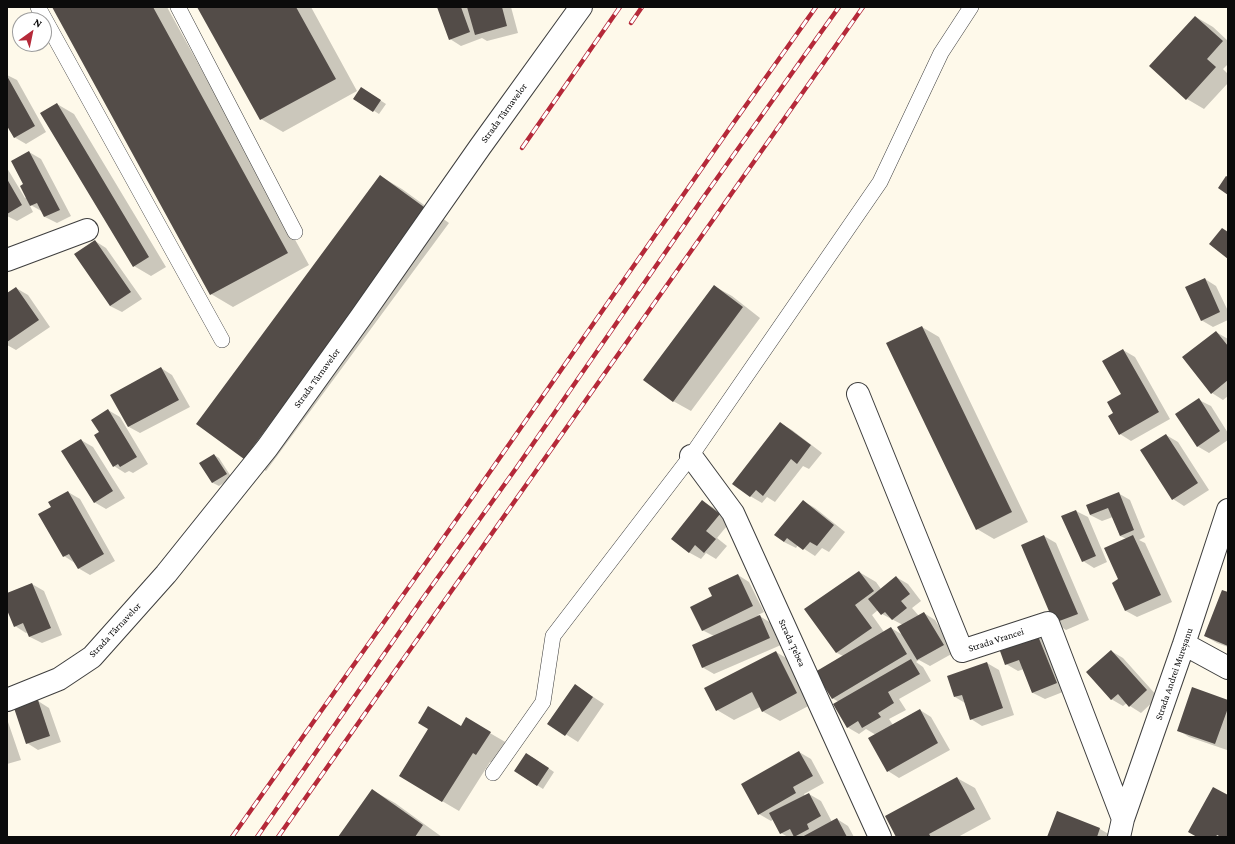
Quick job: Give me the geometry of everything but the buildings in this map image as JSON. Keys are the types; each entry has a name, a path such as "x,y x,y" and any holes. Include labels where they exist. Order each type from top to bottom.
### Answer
{"street":[{"name":"Strada Târnavelor","path":"7,700 59,679 92,657 166,574 267,448 581,7"},
{"path":"7,260 87,230"},
{"name":"Strada Vrancei","path":"858,394 962,651 1048,623 1121,828"},
{"name":"Strada Țebea","path":"691,456 733,513 880,837"},
{"name":"Strada Andrei Mureșanu","path":"1121,828 1228,510"},
{"path":"1184,644 1228,668"}],"lane":[{"path":"38,7 222,340"},
{"path":"178,7 295,232"},
{"path":"493,773 543,702 553,636 691,456 880,182 941,53 971,7"}],"railway":[{"path":"522,148 620,7"},
{"path":"631,23 642,7"},
{"path":"232,837 816,7"},
{"path":"257,837 421,601 517,467 703,198 839,7"},
{"path":"278,837 863,7"}]}
